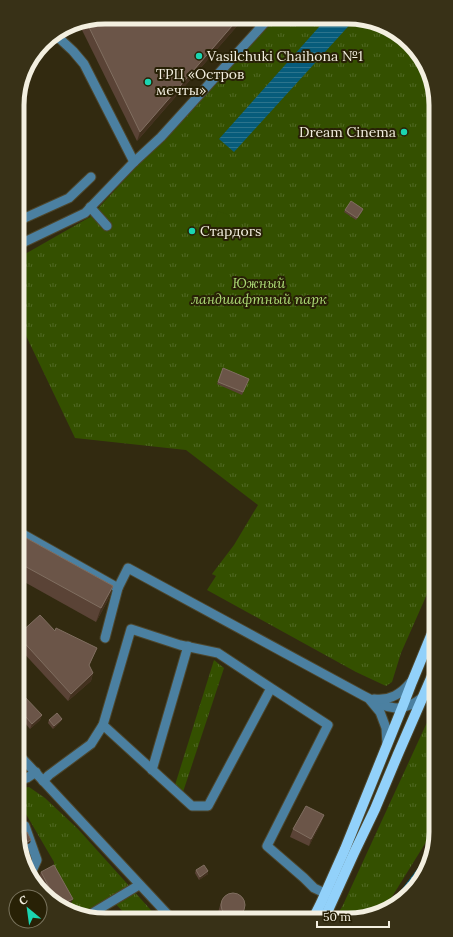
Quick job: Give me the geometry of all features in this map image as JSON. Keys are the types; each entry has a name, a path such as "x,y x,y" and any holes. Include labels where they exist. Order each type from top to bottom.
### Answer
{"main road":[{"path":"327,913 330,895 429,641"},
{"path":"317,913 330,895 354,852 375,809 429,683"}],"street":[{"path":"24,242 85,213 134,162 161,137 264,24"},
{"path":"59,38 84,64 134,162"},
{"path":"24,218 69,198 91,177"},
{"path":"90,207 107,226"},
{"path":"24,535 118,588"},
{"path":"105,638 118,588 128,568 369,699 392,709 402,708 416,703 423,697"},
{"path":"44,781 91,744 103,724 131,628 180,645 218,653 328,725 267,846 314,888 330,895"},
{"path":"152,770 188,646"},
{"path":"369,699 382,700 394,697 412,682"},
{"path":"103,724 192,806 208,806 271,688"},
{"path":"369,699 380,712 386,728 388,745"},
{"path":"24,760 166,913"},
{"path":"24,779 36,772"},
{"path":"24,826 37,860 33,869"},
{"path":"94,912 140,885"}],"green space":[{"name":"Южный ландшафтный парк","path":"268,24 348,24 374,28 384,32 401,44 418,64 426,84 429,105 429,590 401,653 392,682 386,686 356,672 207,590 216,576 212,574 234,545 258,505 186,450 75,438 24,332 24,255 90,217"},
{"path":"218,211 229,215 227,231 213,227"},
{"path":"214,660 224,668 183,792 175,785"},
{"path":"429,718 429,837 389,901 379,907 369,910 338,913"},
{"path":"29,787 45,798 78,829 154,913 124,913 112,900 93,912 72,906 54,873 54,862 24,811 24,788"}],"water":[{"path":"322,24 350,24 234,152 219,139"},
{"path":"424,860 409,885 396,897"}],"building":[{"name":"ТРЦ «Остров мечты»","path":"100,24 234,24 140,132 88,26"},
{"path":"351,201 363,209 357,218 345,210"},
{"path":"223,368 249,379 243,392 218,382"},
{"path":"24,537 113,586 101,608 24,566"},
{"path":"40,615 55,631 56,628 97,648 89,665 93,673 71,694 24,642 24,629"},
{"path":"24,696 42,715 32,724 24,715"},
{"path":"57,713 62,719 54,726 49,720"},
{"path":"306,806 324,815 311,839 293,829"},
{"path":"27,832 31,840 25,843 25,843 24,833"},
{"path":"54,865 73,899 66,903 56,896 52,892 41,872"},
{"path":"204,865 208,871 200,877 196,870"},
{"path":"229,894 237,894 244,901 244,909 241,913 225,913 222,909 222,901"}],"place":[{"name":"Vasilchuki Chaihona №1","path":"199,56"},
{"name":"ТРЦ «Остров мечты»","path":"148,82"},
{"name":"Dream Cinema","path":"404,132"},
{"name":"Стардогs","path":"192,231"}]}
